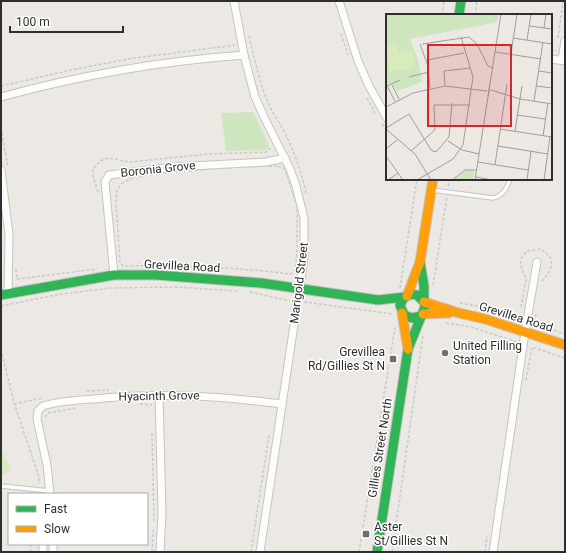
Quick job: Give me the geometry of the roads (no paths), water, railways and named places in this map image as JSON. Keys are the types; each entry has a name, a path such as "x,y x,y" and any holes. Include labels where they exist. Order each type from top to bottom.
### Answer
{"street":[{"name":"Marigold Street","path":"234,1 244,55 255,97 293,177 304,218 304,258 300,289 260,552"},
{"path":"339,1 358,61 375,98 386,116"},
{"path":"459,14 461,1"},
{"path":"552,59 564,61 565,41"},
{"path":"1,97 80,77 135,67 194,59 244,55"},
{"name":"Boronia Grove","path":"114,276 106,182 109,176 173,167 266,162 285,158"},
{"path":"5,170 2,183 9,235 5,294"},
{"name":"Gillies Street North","path":"408,348 400,313 401,304 420,262 433,180"},
{"name":"Gillies Street North","path":"376,552 408,348 425,307 420,262"},
{"path":"493,552 525,332 537,262"},
{"name":"Grevillea Road","path":"5,294 114,276 156,276 261,283 361,298 387,300 404,296"},
{"path":"404,296 413,294 417,295 424,301"},
{"name":"Grevillea Road","path":"361,298 392,306 400,313"},
{"name":"Grevillea Road","path":"424,301 459,313 485,318 565,345"},
{"path":"400,313 411,318 417,318 422,315"},
{"name":"Grevillea Road","path":"422,315 459,313"},
{"path":"159,394 162,513 160,552"},
{"name":"Hyacinth Grove","path":"50,493 37,421 38,411 45,406 111,397 159,394 218,396 282,404"}],"lane":[{"path":"432,190 496,198 503,193 510,180"},
{"path":"1,486 38,490 50,493"}],"place":[{"name":"United Filling Station","path":"445,353"},
{"name":"Grevillea Rd/Gillies St N","path":"393,359"},
{"name":"Aster St/Gillies St N","path":"366,534"}]}
